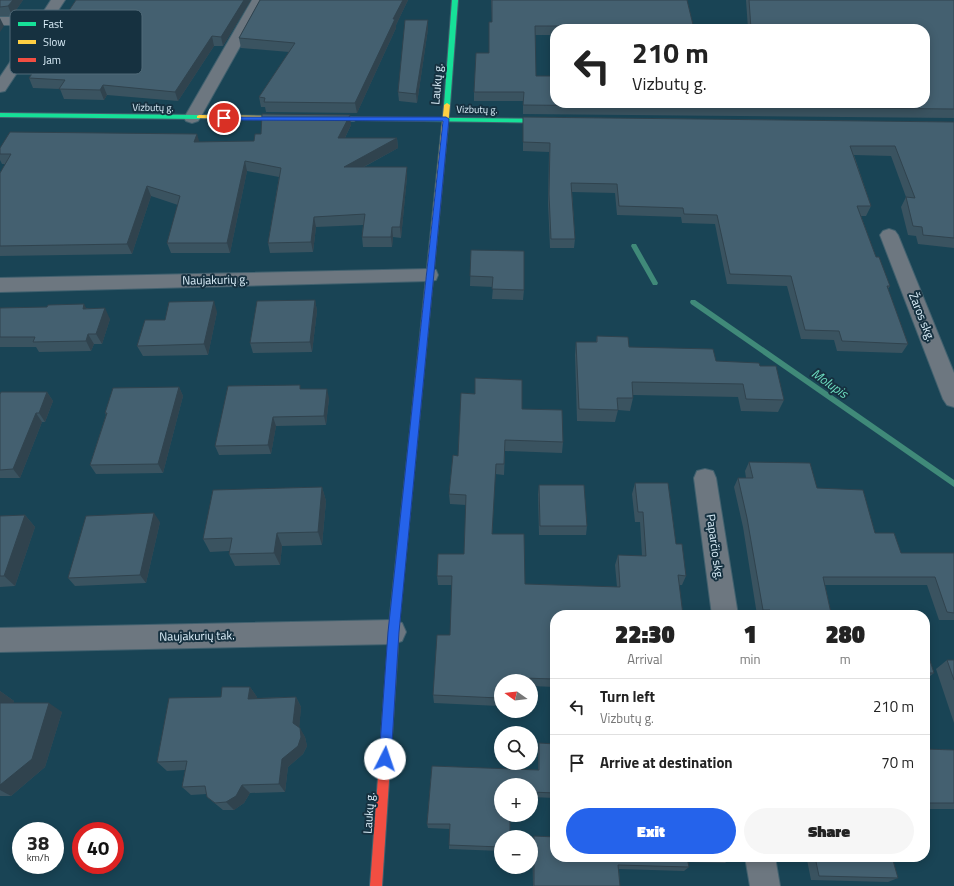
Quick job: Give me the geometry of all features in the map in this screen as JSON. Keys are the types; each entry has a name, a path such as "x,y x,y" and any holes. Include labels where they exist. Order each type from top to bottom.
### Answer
{"street":[{"path":"51,10 58,0"},
{"path":"192,118 259,0"},
{"name":"Laukų g.","path":"376,886 393,632 427,310 429,275 446,119 456,0"},
{"path":"0,20 10,20"},
{"path":"0,88 10,73"},
{"name":"Vizbutų g.","path":"0,116 565,121"},
{"name":"Žaros skg.","path":"889,235 954,399"},
{"name":"Naujakurių g.","path":"0,285 429,275"},
{"name":"Paparčio skg.","path":"705,478 724,610"},
{"name":"Naujakurių tak.","path":"0,640 393,632"},
{"path":"761,862 765,886"}],"building":[{"path":"0,0 13,0 8,6 0,7"},
{"path":"76,0 244,0 221,37 212,36 175,92 103,85 100,90 59,89 65,80 29,78 32,74 142,74 142,10 69,10"},
{"path":"260,0 403,0 355,103 264,102 265,98 259,97 295,43 239,38"},
{"path":"492,0 687,0 693,24 550,24 550,26 535,26 536,76 550,76 550,105 523,105 524,92 474,92 476,53 489,53 489,22 492,22"},
{"path":"749,0 954,0 954,109 846,108 930,108 930,24 751,24"},
{"path":"405,20 428,20 416,94 398,92"},
{"path":"262,114 350,115 338,138 397,138 344,167 407,167 400,227 392,227 391,237 362,237 365,214 314,217 311,242 268,243 281,168 245,161 227,243 167,243 180,196 147,186 127,244 0,246 0,173 11,154 0,154 0,148 10,132 197,134 194,142 254,141 255,134 261,134"},
{"path":"523,117 954,122 954,238 923,235 922,227 913,226 906,197 915,198 895,146 850,146 871,206 857,206 876,257 879,257 890,286 887,286 908,344 842,341 839,331 805,330 791,276 730,274 717,215 684,214 683,208 619,206 617,184 571,183 575,239 551,239 549,194 550,143 523,142"},
{"path":"471,250 524,251 524,290 492,289 493,277 470,276"},
{"path":"315,300 310,342 250,343 257,301"},
{"path":"214,301 204,344 137,346 145,320 165,320 169,302"},
{"path":"84,304 83,309 105,308 96,334 88,334 86,341 33,342 35,337 0,337 0,308 47,307 48,305"},
{"path":"597,336 628,337 629,347 713,349 716,361 759,363 760,366 776,366 784,400 746,399 743,384 632,382 633,398 617,398 618,410 579,409 576,342 597,342"},
{"path":"475,378 522,380 522,409 562,410 563,442 505,440 504,464 496,464 492,534 524,534 525,584 620,587 618,555 646,556 643,512 638,512 635,483 668,483 676,544 682,544 686,576 678,575 682,610 550,610 550,679 538,678 538,674 494,674 494,698 433,695 437,635 450,635 452,576 437,576 438,554 464,554 466,495 449,494 453,455 458,456 461,393 475,394"},
{"path":"300,385 300,389 327,389 324,416 273,417 268,445 215,446 228,386"},
{"path":"179,387 158,464 90,465 107,413 105,413 113,388"},
{"path":"1,392 47,392 39,413 36,413 13,469 0,470 0,394"},
{"path":"749,462 810,463 817,488 863,490 875,533 894,533 901,553 954,553 954,613 947,612 935,577 823,577 830,610 763,610 747,518 738,478 753,478"},
{"path":"539,485 584,485 587,526 540,526"},
{"path":"322,487 318,532 277,533 274,553 229,554 232,538 203,539 213,490"},
{"path":"154,513 140,575 68,578 86,516"},
{"path":"25,515 4,576 0,576 0,516"},
{"path":"947,660 954,660 954,680"},
{"path":"930,661 934,673 930,673"},
{"path":"222,687 250,687 248,699 296,697 293,723 300,728 301,737 298,746 282,759 279,784 242,785 236,796 226,802 215,803 207,797 205,786 182,787 187,761 157,762 169,698 221,697"},
{"path":"0,703 49,703 32,759 0,785"},
{"path":"539,743 550,744 550,793 538,792 538,778 494,778 494,822 510,822 510,830 494,830 494,847 449,845 450,824 427,824 432,766 494,768 494,770 538,770"},
{"path":"930,749 954,750 954,803 930,803"},
{"path":"538,836 550,837 550,862 688,862 689,867 618,865 620,886 534,886 534,874 538,874"},
{"path":"816,862 893,862 898,878 819,876"}],"waterway":[{"name":"Molupis","path":"634,246 655,283"},
{"name":"Molupis","path":"693,302 954,484"}],"traffic: fast":[{"path":"447,105 455,0"},
{"path":"0,115 199,117"},
{"path":"354,119 553,121"},
{"path":"395,615 415,422"}],"traffic: slow":[{"path":"415,422 447,105"},
{"path":"199,117 354,119"}],"traffic: jam":[{"path":"376,886 395,615"}],"route":[{"path":"224,118 446,119 393,632 385,759"}]}
